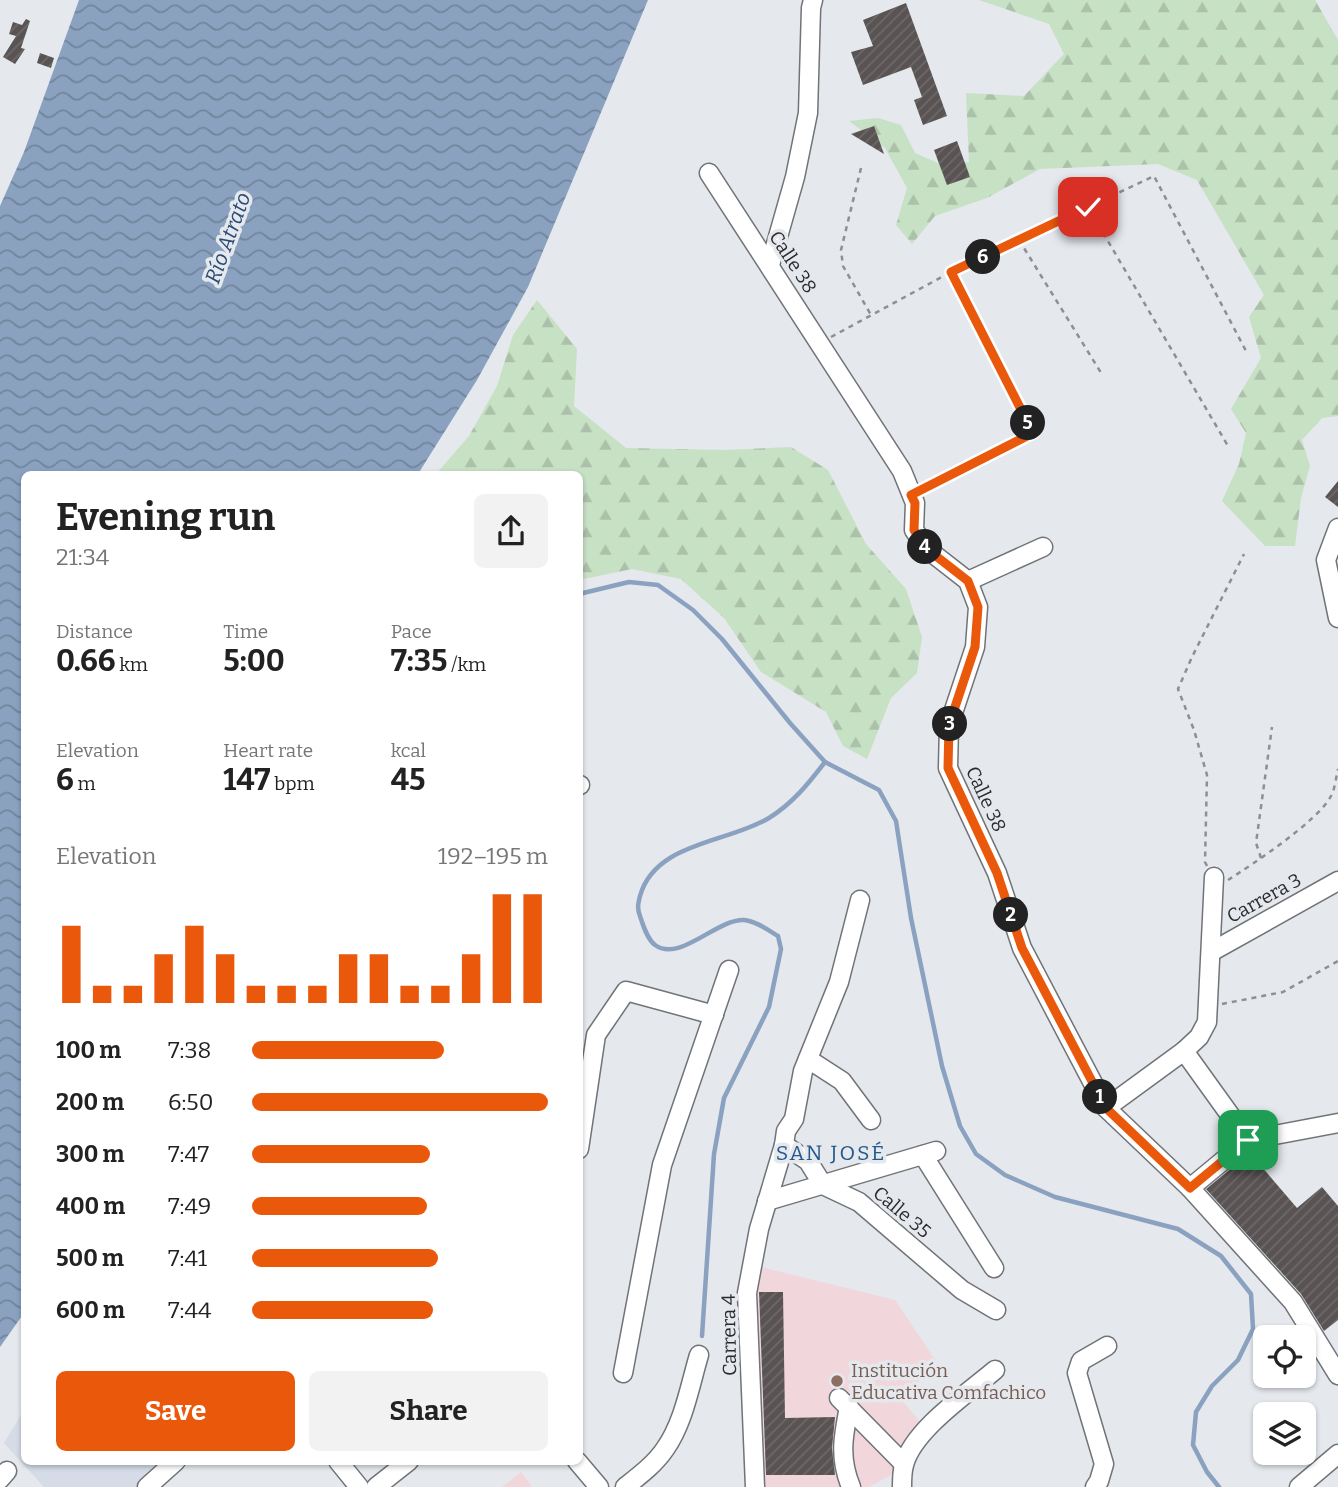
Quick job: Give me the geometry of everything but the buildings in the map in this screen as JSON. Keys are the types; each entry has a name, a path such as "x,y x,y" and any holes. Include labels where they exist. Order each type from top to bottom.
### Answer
{"street":[{"path":"770,265 795,177 808,113 813,0"},
{"name":"Calle 38","path":"709,173 902,471 915,503 914,530 927,549 968,581 978,607 975,647 949,725 948,768 997,873 1022,948 1106,1108 1190,1188 1293,1302 1338,1375"},
{"path":"1338,528 1325,560 1338,618"},
{"path":"968,581 1043,547"},
{"path":"1106,1108 1184,1051 1199,1037 1208,1022 1214,877"},
{"name":"Carrera 3","path":"1211,952 1338,881"},
{"name":"Carrera 4","path":"755,1487 747,1293 759,1229 786,1131 794,1119 798,1091 808,1059 839,982 860,900"},
{"path":"623,1373 662,1165 729,970"},
{"path":"583,1123 596,1035 626,990 714,1015"},
{"path":"1184,1051 1248,1140"},
{"path":"808,1059 842,1081 871,1120"},
{"path":"1190,1188 1248,1140 1338,1123"},
{"name":"Calle 35","path":"784,1145 808,1161 823,1185 859,1202 962,1290 996,1310"},
{"path":"767,1201 929,1153 994,1268"},
{"path":"1095,1487 1104,1464 1077,1373 1081,1362 1107,1346"},
{"path":"625,1487 647,1470 666,1448 681,1417 699,1354"},
{"path":"902,1487 904,1464 918,1440 934,1420 995,1370"},
{"path":"851,1487 843,1467 844,1403 904,1464"},
{"path":"1299,1487 1338,1454"},
{"path":"147,1487 172,1465"},
{"path":"341,1465 359,1487"},
{"path":"376,1487 404,1465"},
{"path":"580,1465 599,1487"}],"path":[{"path":"861,168 841,250 843,266 871,315"},
{"path":"820,343 951,272 1154,176 1246,351"},
{"path":"1088,207 1228,446"},
{"path":"1019,240 1103,376"},
{"path":"911,495 1033,433 951,272"},
{"path":"1244,554 1178,689 1207,775 1205,862 1214,877 1228,880 1284,842 1331,796 1338,769"},
{"path":"1261,858 1256,843 1272,727"},
{"path":"1208,1007 1283,992 1338,961"}],"shaded area":[{"name":"Institución Educativa Comfachico","path":"761,1267 895,1300 938,1364 900,1398 920,1422 891,1475 869,1487 759,1487 753,1291"},
{"path":"21,1415 21,1462 4,1443"},
{"path":"24,1465 161,1465 136,1487 44,1487"},
{"path":"521,1472 532,1487 502,1487"}],"green space":[{"path":"979,0 1315,0 1338,40 1338,416 1322,418 1302,440 1310,466 1301,498 1295,546 1265,546 1222,501 1239,464 1246,433 1231,409 1261,358 1249,317 1264,295 1197,180 1158,164 1040,169 987,198 935,216 912,244 896,225 907,188 885,148 849,121 878,118 901,125 915,153 945,166 969,162 966,93 1024,96 1064,54 1049,24"},
{"path":"537,300 577,349 574,406 626,448 723,450 791,447 828,470 866,544 906,589 922,637 917,673 891,698 867,759 843,746 826,712 761,672 724,618 681,579 632,569 583,579 583,471 439,471 469,436 497,386 513,335"}],"water":[{"name":"Río Atrato","path":"79,0 648,0 528,287 477,380 420,471 21,471 21,1317 0,1347 0,206 24,152"}],"waterway":[{"path":"583,593 629,582 658,585 693,610 722,639 825,762 879,790 896,821 911,918 942,1066 960,1126 976,1154 1005,1175 1055,1197 1178,1229 1221,1256 1251,1294 1253,1329 1238,1360 1212,1386 1196,1412 1193,1445 1207,1472 1219,1487"},
{"path":"702,1336 714,1154 724,1098 769,1007 781,949 778,936 744,920 722,926 687,945 665,949 655,945 648,936 639,913 640,896 648,878 677,854 752,826 778,812 825,762"}],"place":[{"name":"Institución Educativa Comfachico","path":"837,1381"}],"district":[{"name":"SAN JOSÉ","path":"831,1153"}],"route":[{"path":"1088,207 951,272 1033,433 911,495 915,503 914,530 927,549 968,581 978,607 975,647 949,725 948,768 997,873 1022,948 1106,1108 1190,1188 1248,1140"}]}
